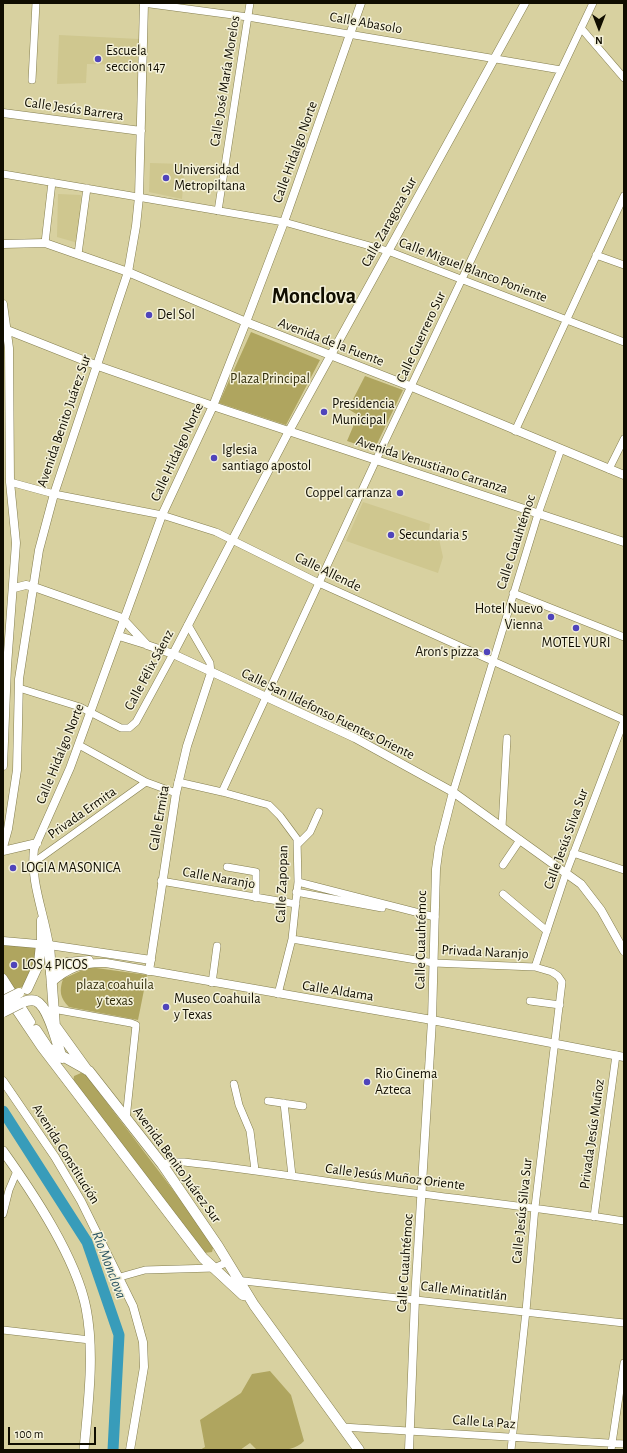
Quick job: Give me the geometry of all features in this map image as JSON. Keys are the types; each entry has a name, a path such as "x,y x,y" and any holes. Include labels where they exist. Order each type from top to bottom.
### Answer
{"main road":[{"path":"45,944 50,978 54,1028 86,1070"},
{"path":"3,1001 22,995 39,963 45,944"},
{"path":"3,1012 22,995 50,978"},
{"path":"3,989 42,1047 71,1083"},
{"name":"Avenida Benito Juárez Sur","path":"22,995 39,1003 46,1013 54,1028 61,1057 71,1083 203,1258 214,1268 234,1280"},
{"path":"36,1030 44,1034 54,1028"},
{"path":"36,1030 46,1046 61,1057"},
{"name":"Avenida Benito Juárez Sur","path":"61,1057 86,1070 162,1164 228,1262 234,1280 359,1450"},
{"path":"71,1083 74,1071 86,1070"},
{"path":"3,1151 41,1208 79,1282 86,1308 90,1340 84,1450"},
{"path":"203,1258 211,1261 216,1259 220,1251 218,1246"}],"street":[{"path":"32,80 36,3"},
{"name":"Calle Abasolo","path":"144,3 350,33 561,70"},
{"name":"Avenida Benito Juárez Sur","path":"3,847 8,829 17,770 19,688 39,550 54,494 98,366 128,272 136,226 139,196 144,3"},
{"name":"Calle José María Morelos","path":"218,211 250,3"},
{"name":"Calle Hidalgo Norte","path":"45,944 42,913 33,863 37,843 65,782 162,515 213,406 246,322 284,222 360,3"},
{"name":"Calle Zaragoza Sur","path":"232,539 289,431 525,3"},
{"name":"Calle Guerrero Sur","path":"222,792 376,460 412,387 593,3"},
{"path":"581,28 624,78"},
{"name":"Calle Jesús Barrera","path":"3,113 141,132"},
{"name":"Calle Miguel Blanco Poniente","path":"3,174 139,196 284,222 388,251 624,342"},
{"path":"45,243 52,182"},
{"path":"78,254 87,188"},
{"path":"516,431 624,196"},
{"name":"Avenida de la Fuente","path":"3,244 45,243 128,272 246,322 412,387 624,475"},
{"path":"596,255 624,265"},
{"path":"3,304 7,330 10,378 10,482 16,532 14,588 7,666 3,766"},
{"name":"Avenida Venustiano Carranza","path":"7,330 98,366 213,406 624,542"},
{"path":"609,469 624,439"},
{"name":"Calle Cuauhtémoc","path":"409,1450 411,1430 415,1299 432,1020 436,869 439,847 453,792 513,593 538,514 561,449"},
{"name":"Calle Allende","path":"10,482 54,494 162,515 216,532 319,582 624,721"},
{"name":"Calle Félix Sáenz","path":"19,688 56,698 91,712 121,728 132,727 173,654 232,539"},
{"name":"Calle San Ildefonso Fuentes Oriente","path":"14,588 26,585 34,587 57,594 125,620 147,645"},
{"path":"513,593 624,637"},
{"path":"188,625 210,663 211,673"},
{"name":"Calle San Ildefonso Fuentes Oriente","path":"119,636 173,654 211,673 355,738 453,792 581,884 590,894 621,941 624,951"},
{"name":"Calle Ermita","path":"149,971 161,881 178,782 211,673"},
{"name":"Calle Jesús Silva Sur","path":"535,967 566,873 624,721"},
{"path":"502,827 507,738"},
{"path":"79,745 146,782 176,793"},
{"name":"Privada Ermita","path":"33,863 146,782"},
{"name":"Calle Zapopan","path":"178,782 222,792 271,806 291,830 298,844 298,882 292,939 278,994"},
{"path":"298,844 310,832 320,812"},
{"path":"503,865 520,840"},
{"path":"3,851 37,843"},
{"path":"573,854 624,870"},
{"path":"227,867 255,871 257,879 256,898"},
{"name":"Calle Naranjo","path":"161,881 296,904"},
{"path":"298,882 382,903 398,909 435,917"},
{"path":"296,892 380,908 398,909"},
{"path":"503,894 547,931"},
{"name":"Privada Naranjo","path":"292,939 434,963 535,967 552,972 558,976"},
{"path":"3,941 45,944 150,960"},
{"path":"212,983 217,946"},
{"path":"50,978 67,962 85,950"},
{"path":"67,962 85,959 106,963"},
{"name":"Calle Aldama","path":"50,978 76,966 91,963 106,963 212,983 554,1042 620,1056"},
{"name":"Calle Jesús Silva Sur","path":"511,1450 526,1311 535,1207 554,1042 560,1005 562,982 558,976"},
{"path":"3,978 36,1030"},
{"path":"530,1001 560,1005"},
{"path":"53,1009 132,1023 136,1026 126,1119"},
{"name":"Privada Jesús Muñoz","path":"594,1217 620,1056"},
{"name":"Avenida Constitución","path":"3,1081 55,1157 81,1201 120,1276 138,1319 144,1356 139,1403 130,1450"},
{"path":"234,1084 239,1105 250,1131 256,1170"},
{"path":"268,1101 303,1106"},
{"path":"284,1103 292,1176"},
{"name":"Calle Jesús Muñoz Oriente","path":"162,1164 184,1162 256,1170 422,1194 535,1207 624,1221"},
{"path":"3,1214 9,1190 17,1171"},
{"path":"120,1276 145,1270 214,1268 228,1262"},
{"name":"Calle Minatitlán","path":"234,1280 624,1323"},
{"path":"3,1330 90,1340"},
{"path":"612,1447 622,1402 624,1363"},
{"name":"Calle La Paz","path":"342,1427 411,1430 612,1447 624,1444"}],"shaded area":[{"name":"Escuela seccion 147","path":"59,35 139,39 139,65 87,64 86,83 57,84"},
{"name":"Universidad Metropiltana","path":"150,163 185,164 182,199 149,192"},
{"path":"58,194 81,195 78,243 57,237"},
{"name":"Secundaria 5","path":"363,502 430,524 429,531 439,539 443,557 438,573 346,541"}],"green space":[{"name":"Plaza Principal","path":"251,332 320,360 286,425 219,403"},
{"path":"365,376 403,390 374,450 347,441 358,415 348,409"},
{"path":"3,945 34,947 37,950 33,968 28,980 20,988 14,990 3,972"},
{"name":"plaza coahuila y texas","path":"89,967 147,975 138,1020 69,1007 61,994 63,979"},
{"path":"81,1073 85,1074 214,1244 212,1252 204,1253 73,1082 74,1076"},
{"path":"270,1371 291,1395 304,1441 299,1445 282,1450 257,1450 250,1443 240,1450 200,1450 205,1447 200,1420 241,1393 252,1374"}],"waterway":[{"name":"Río Monclova","path":"3,1111 87,1242 119,1335 113,1450"}],"place":[{"name":"Escuela seccion 147","path":"98,59"},
{"name":"Universidad Metropiltana","path":"166,178"},
{"name":"Del Sol","path":"149,315"},
{"name":"Presidencia Municipal","path":"324,412"},
{"name":"Iglesia santiago apostol","path":"214,458"},
{"name":"Coppel carranza","path":"400,493"},
{"name":"Secundaria 5","path":"391,535"},
{"name":"Hotel Nuevo Vienna","path":"551,617"},
{"name":"MOTEL YURI","path":"576,628"},
{"name":"Aron's pizza","path":"487,652"},
{"name":"LOGIA MASONICA","path":"13,868"},
{"name":"LOS 4 PICOS","path":"14,965"},
{"name":"Museo Coahuila y Texas","path":"166,1007"},
{"name":"Rio Cinema Azteca","path":"367,1082"}],"district":[{"name":"Monclova","path":"314,296"}]}
